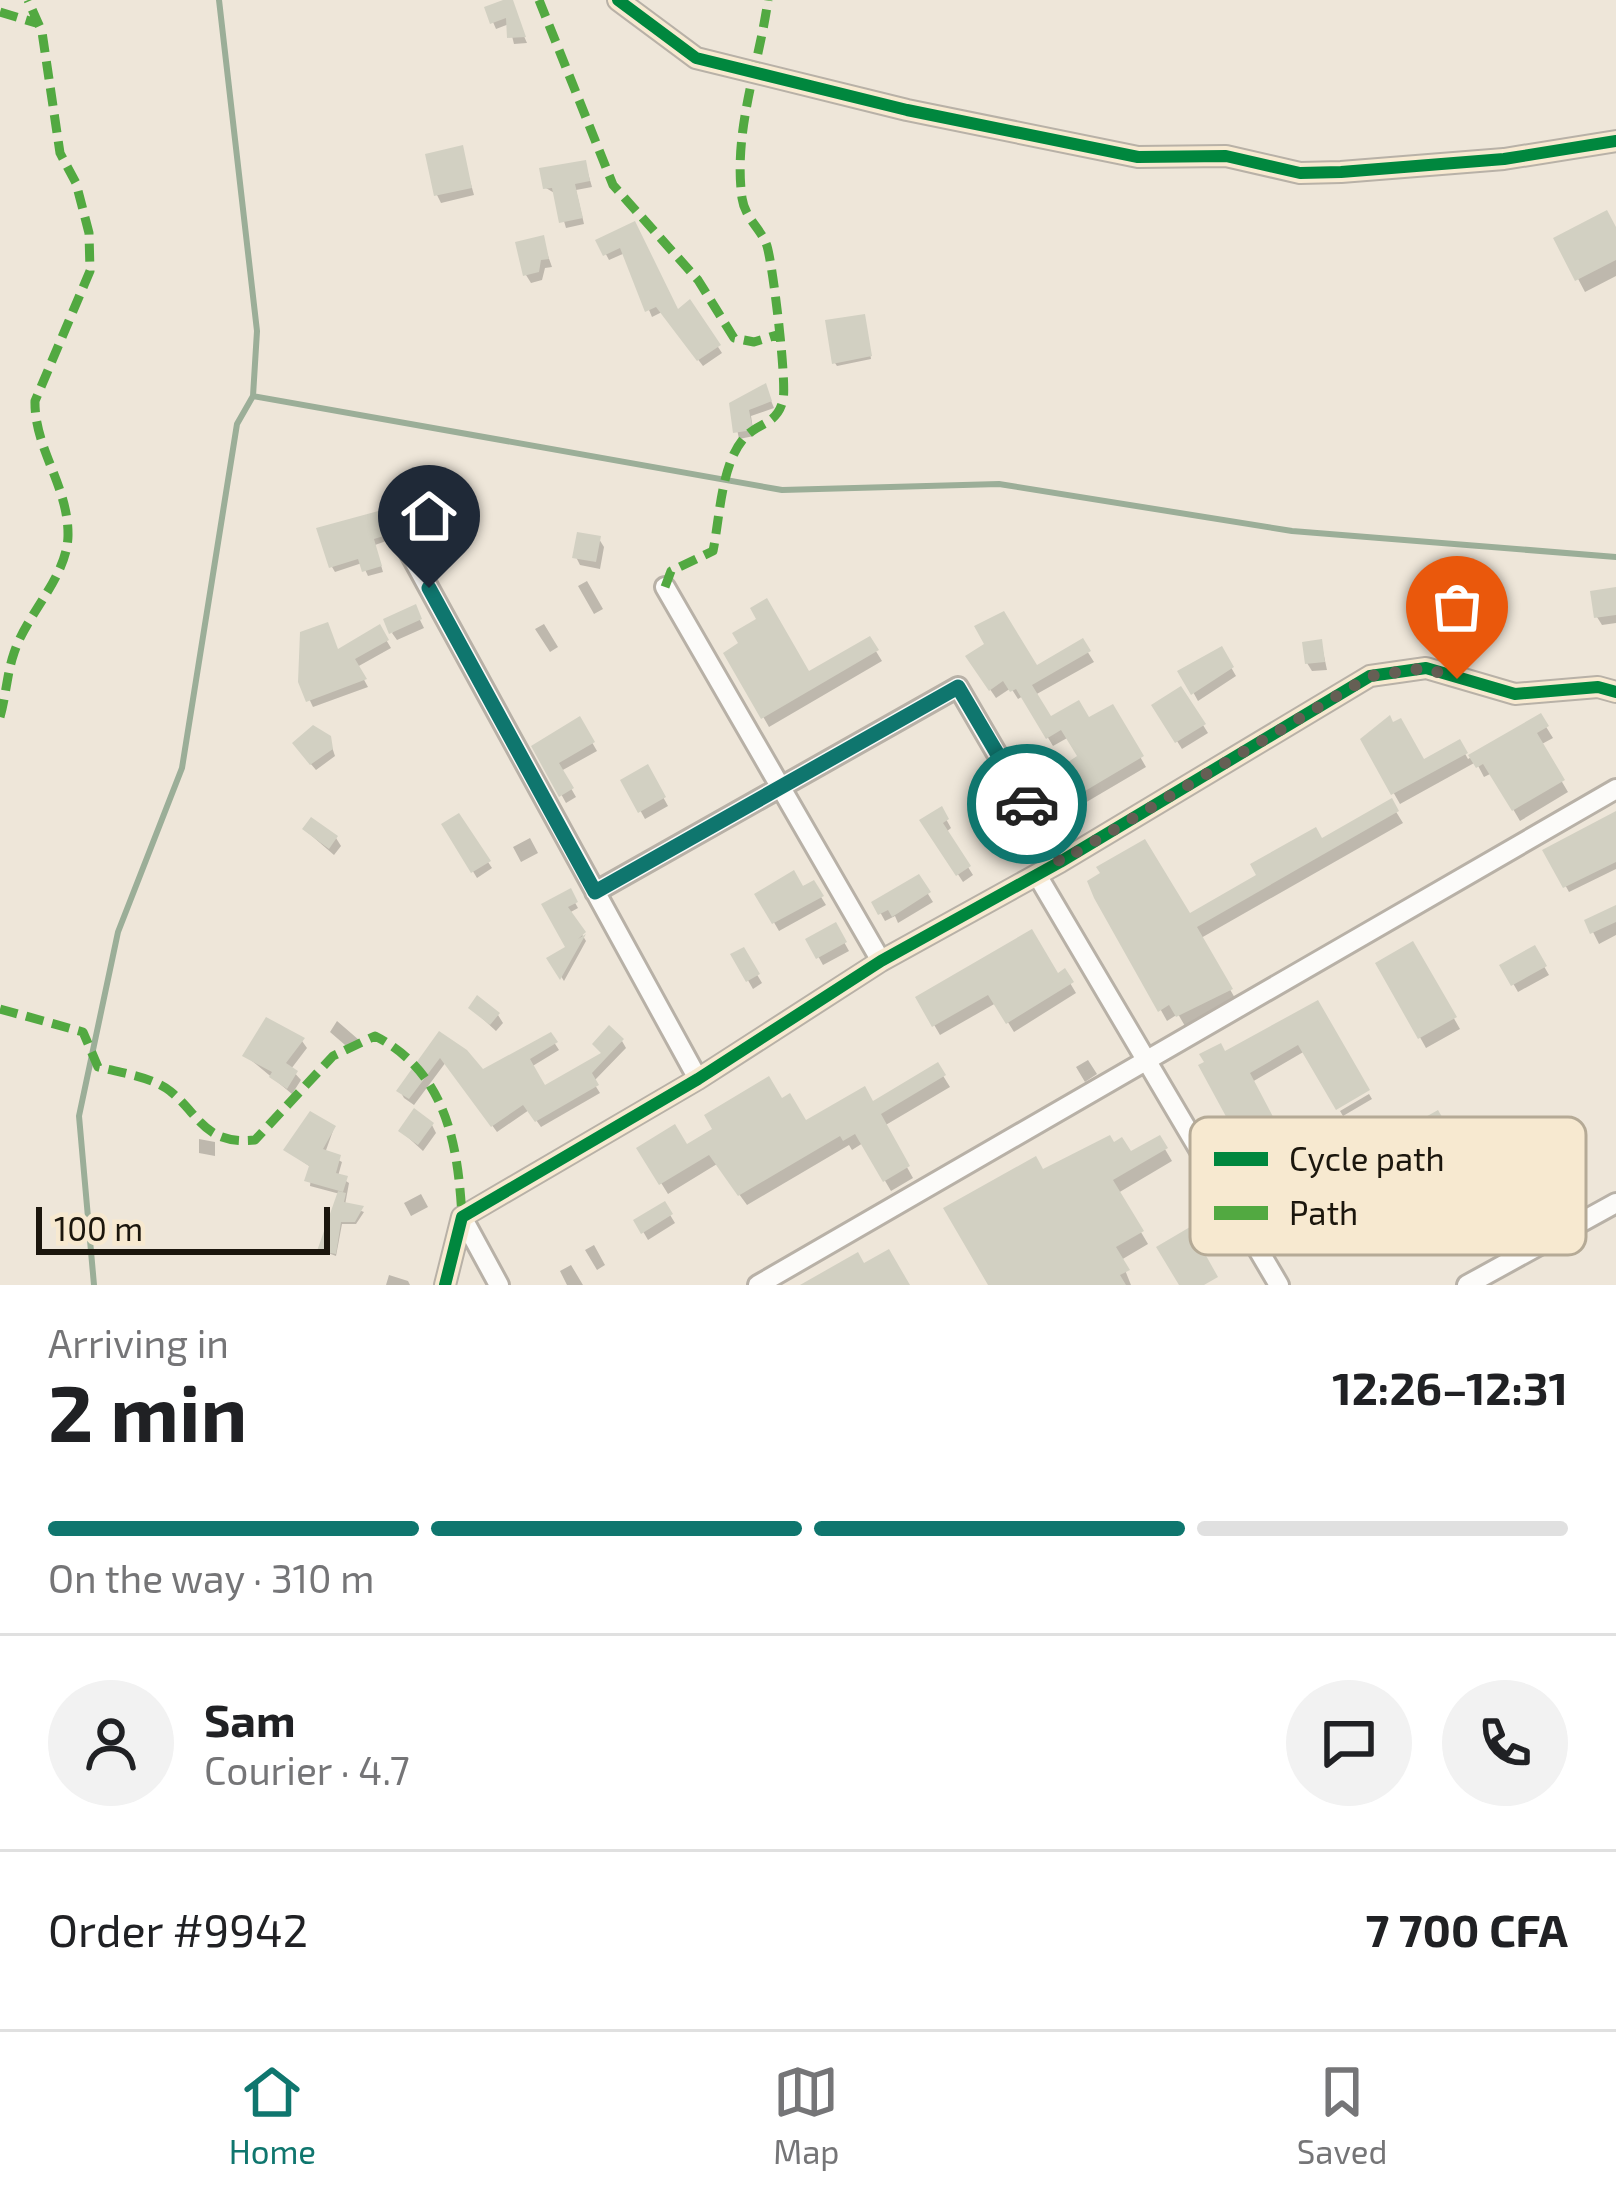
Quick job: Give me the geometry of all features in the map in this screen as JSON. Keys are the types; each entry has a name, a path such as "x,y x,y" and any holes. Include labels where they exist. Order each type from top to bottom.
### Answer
{"street":[{"path":"618,0 696,58 907,110 1028,130 1138,157 1226,156 1300,173 1341,172 1504,159 1616,141"},
{"path":"409,550 698,1079"},
{"path":"665,587 881,961"},
{"path":"445,1285 462,1217 698,1079 881,961 1060,862 1370,676 1426,668 1515,694 1598,688 1616,692"},
{"path":"595,892 958,687 1060,862"},
{"path":"758,1285 1616,789"},
{"path":"1037,875 1190,1135"},
{"path":"1586,1220 1616,1203"},
{"path":"462,1217 499,1285"},
{"path":"1261,1255 1279,1285"},
{"path":"1467,1285 1522,1255"}],"building":[{"path":"513,0 526,37 507,38 506,18 490,24 484,7"},
{"path":"463,145 472,188 434,196 425,154"},
{"path":"586,160 590,181 575,184 583,218 559,223 552,188 543,189 539,168"},
{"path":"1607,210 1616,227 1616,260 1575,281 1553,238"},
{"path":"635,221 678,309 690,299 721,345 697,361 656,307 645,312 620,248 603,256 595,240"},
{"path":"544,235 549,259 541,260 539,272 523,276 515,242"},
{"path":"865,314 872,356 832,364 825,320"},
{"path":"766,383 772,401 749,410 753,430 733,433 729,403"},
{"path":"382,510 390,534 374,539 382,566 362,572 358,559 329,568 316,528"},
{"path":"577,532 601,536 596,562 572,558"},
{"path":"1616,587 1616,615 1594,618 1590,591"},
{"path":"767,598 809,671 870,636 879,650 761,719 723,653 738,643 732,633 756,619 750,608"},
{"path":"416,604 422,619 389,634 383,619"},
{"path":"1004,611 1037,665 1083,638 1091,651 1032,685 1051,716 1079,700 1089,717 1113,704 1144,756 1053,810 1039,782 1077,756 1061,730 1046,739 1016,689 1010,692 1003,681 989,691 965,656 984,644 974,626"},
{"path":"328,622 338,649 380,624 389,640 355,659 367,679 306,702 298,682 300,632"},
{"path":"1322,639 1325,662 1305,664 1302,642"},
{"path":"1222,646 1234,667 1191,695 1177,671"},
{"path":"1181,686 1206,724 1175,743 1151,705"},
{"path":"1541,713 1549,726 1537,733 1565,780 1512,811 1483,764 1476,768 1468,755"},
{"path":"1390,715 1393,722 1401,718 1424,759 1460,739 1468,753 1391,795 1360,739"},
{"path":"580,716 595,742 559,763 574,788 559,797 531,746"},
{"path":"313,725 331,736 333,749 310,765 292,743"},
{"path":"648,764 666,797 638,813 620,780"},
{"path":"1392,798 1399,811 1197,927 1233,989 1176,1017 1169,1005 1158,1012 1094,898 1087,881 1100,873 1096,867 1145,839 1190,913 1256,875 1250,864 1316,827 1322,838"},
{"path":"942,806 949,819 943,823 971,866 956,876 919,820"},
{"path":"1616,811 1616,862 1563,888 1542,850"},
{"path":"459,813 491,861 471,873 441,824"},
{"path":"311,817 338,836 329,849 302,829"},
{"path":"794,870 803,886 814,880 824,896 772,924 754,894"},
{"path":"919,874 931,892 892,917 888,910 878,915 871,902"},
{"path":"571,888 578,902 568,907 586,932 578,939 586,934 560,980 546,958 565,947 541,904"},
{"path":"1616,905 1616,922 1590,934 1584,920"},
{"path":"836,922 847,942 816,959 805,939"},
{"path":"1032,929 1058,973 1065,968 1074,982 1006,1024 988,995 932,1027 915,997"},
{"path":"1413,941 1457,1017 1418,1039 1375,963"},
{"path":"1535,945 1547,966 1511,986 1499,965"},
{"path":"744,947 760,974 746,982 730,954"},
{"path":"477,995 500,1013 490,1025 468,1008"},
{"path":"1318,1000 1370,1090 1336,1110 1298,1045 1250,1073 1273,1117 1226,1117 1198,1065 1204,1062 1199,1054 1221,1043 1225,1051"},
{"path":"266,1017 305,1038 286,1063 298,1071 287,1089 269,1077 272,1072 242,1056"},
{"path":"609,1025 624,1039 592,1073 599,1085 535,1122 523,1105 491,1127 440,1058 409,1099 396,1091 439,1031 467,1050 483,1069 551,1032 558,1042 530,1059 545,1085 601,1053 592,1044"},
{"path":"938,1062 946,1075 881,1114 910,1166 883,1182 855,1134 843,1141 840,1136 738,1196 709,1155 659,1185 636,1148 675,1124 687,1144 712,1129 704,1115 769,1076 782,1098 790,1093 806,1120 865,1086 873,1101"},
{"path":"414,1108 434,1123 418,1145 398,1131"},
{"path":"310,1111 336,1126 323,1149 341,1155 336,1173 348,1176 343,1192 304,1181 309,1166 283,1150"},
{"path":"1110,1135 1114,1142 1122,1137 1131,1151 1160,1135 1168,1148 1113,1180 1144,1231 1116,1247 1130,1270 1120,1275 1126,1285 988,1285 943,1208 1036,1156 1043,1169"},
{"path":"338,1191 346,1193 344,1202 364,1206 355,1222 341,1222 336,1254 317,1251"},
{"path":"665,1201 673,1214 641,1234 633,1220"},
{"path":"1190,1227 1190,1255 1206,1255 1218,1277 1204,1285 1179,1285 1156,1247"},
{"path":"889,1249 910,1285 800,1285 858,1252 864,1263"}],"waterway":[{"path":"94,1285 79,1116 118,932 182,768 237,424 253,396 257,331 219,0"},
{"path":"253,396 782,490 999,484 1292,531 1616,557"}],"marked path":[{"path":"0,717 14,653 66,551 67,518 40,435 35,401 90,271 89,233 76,183 60,153 42,32 28,0"},
{"path":"539,0 613,185 698,280 734,338 754,342 777,335"},
{"path":"665,587 671,571 713,551 723,491 737,448 750,432 772,419 783,400 770,258 744,205 740,173 744,123 768,0"},
{"path":"0,12 36,23"},
{"path":"0,1009 83,1032 98,1067 162,1086 214,1133 238,1140 255,1140 333,1056 375,1036 399,1051 433,1090 457,1163 462,1217"}],"cycle path":[{"path":"618,0 696,58 907,110 1138,157 1226,156 1300,173 1341,172 1504,159 1616,141"},
{"path":"445,1285 462,1217 698,1079 881,961 1060,862 1370,676 1426,668 1515,694 1598,687 1616,692"}],"way so far":[{"path":"1027,804 1060,862 1370,676 1426,668 1457,679"}],"route":[{"path":"429,588 595,892 958,687 1027,804"}]}
